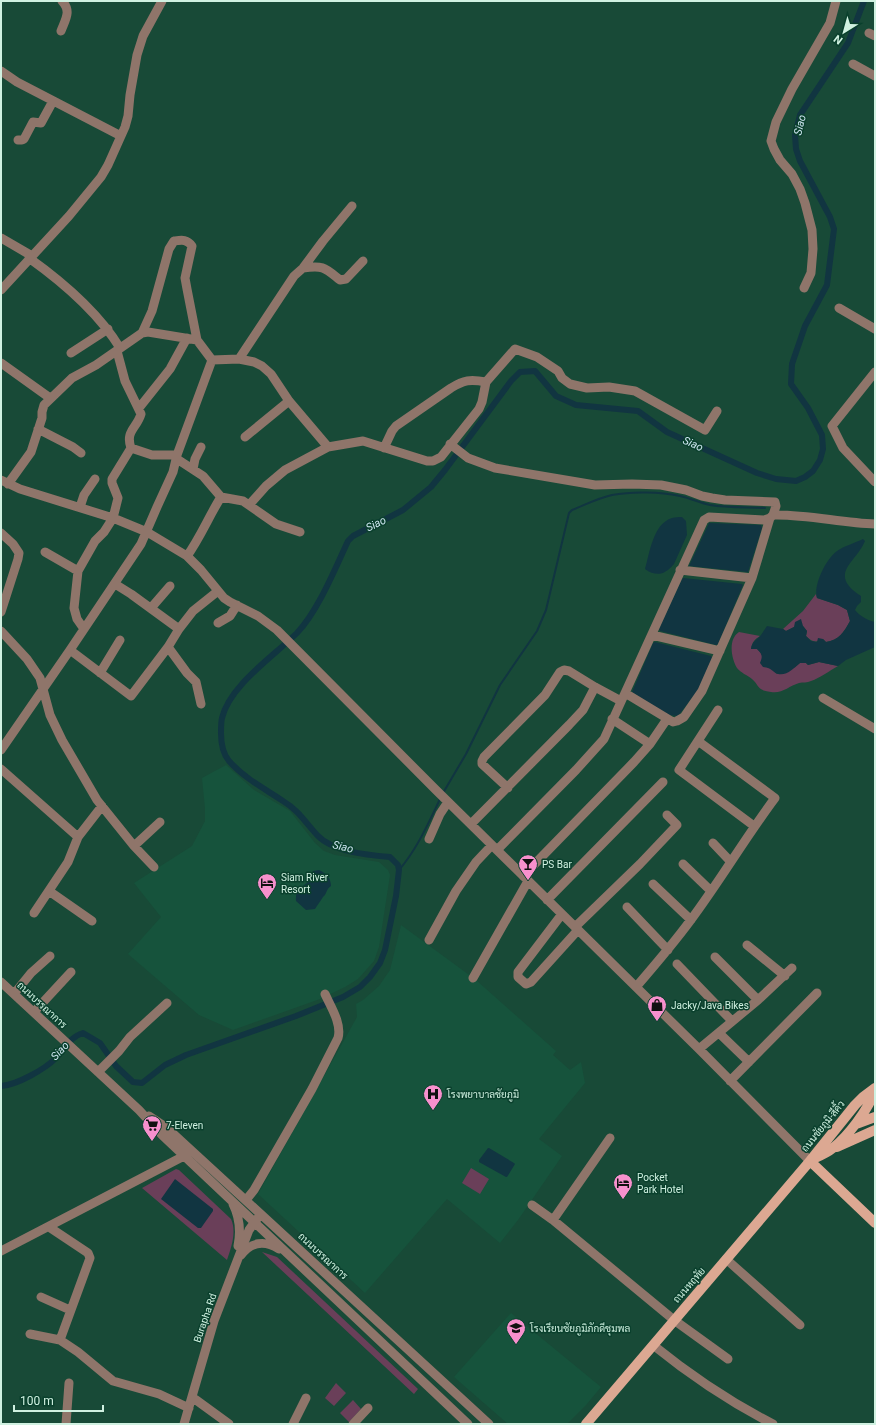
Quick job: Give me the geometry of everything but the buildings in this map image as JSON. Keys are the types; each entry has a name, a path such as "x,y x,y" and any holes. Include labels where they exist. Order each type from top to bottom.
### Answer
{"main road":[{"name":"ถนนชัยภูมิ-สีคิ้ว","path":"828,1145 855,1106 863,1097 875,1089"},
{"name":"ถนนชัยภูมิ-สีคิ้ว","path":"810,1161 856,1124 870,1103 875,1089"},
{"path":"855,1106 853,1117 856,1124 862,1128 875,1130"},
{"path":"856,1124 875,1117"},
{"path":"828,1145 875,1130"},
{"path":"810,1161 875,1223"},
{"name":"ถนนหฤทัย","path":"586,1424 810,1161"}],"street":[{"path":"61,31 68,12 67,5 62,1"},
{"path":"1,290 69,216 101,177 121,136 128,116 137,55 143,36 162,1"},
{"path":"804,288 811,273 813,249 812,230 800,189 792,174 780,160 771,141 776,122 792,89 830,23 836,1"},
{"path":"853,64 875,76"},
{"path":"1,71 17,82 121,136"},
{"path":"18,140 24,139 33,122 41,123 53,101"},
{"path":"239,359 294,276 304,268 323,241 352,206"},
{"path":"1,238 31,257 97,316 108,329 119,349 125,381 141,414 140,420 130,432 129,437 131,448 112,479 112,483 118,498 113,518 104,532 95,541 78,571 74,608 77,619 84,630"},
{"path":"142,333 152,311 169,249 174,241 183,240 190,243 192,246 185,278 197,340 212,360"},
{"path":"304,268 320,267 326,269 340,280 343,280 346,279 363,261"},
{"path":"839,308 875,329"},
{"path":"71,353 108,329"},
{"path":"197,340 148,332 142,333 72,378 50,398 42,408 42,418 31,452 5,482 20,489 113,518 147,532 187,556 201,570 224,598 258,616 276,630 810,1161"},
{"path":"139,408 170,369 187,338"},
{"path":"249,505 266,486 285,470 328,447 363,441 427,461 433,461 440,457 479,409 484,395 486,382 515,349 537,357 558,370 562,378 570,384 587,388 609,387 635,391 705,430 717,411"},
{"path":"212,360 239,359 254,362 267,370 289,401 328,447"},
{"path":"1,750 141,544 156,506 173,472 212,360"},
{"path":"1,363 50,398"},
{"path":"875,372 832,426 843,448 875,482"},
{"path":"384,448 392,431 399,423 460,382 471,379 486,382"},
{"path":"245,436 289,401"},
{"path":"38,429 73,447 81,453"},
{"path":"451,445 468,458 494,468 595,485 661,485 686,490 702,496 725,500 775,502 752,578 702,691 684,717 677,722 673,722 623,697 595,687 569,671 562,671 545,695 482,761 482,764 508,788"},
{"path":"193,469 195,459 201,447"},
{"path":"131,448 152,455 177,457 204,476 221,497 243,501 276,524 300,532"},
{"path":"80,507 84,495 95,479"},
{"path":"187,556 197,542 204,526 221,497"},
{"path":"429,940 456,891 476,862 494,847 586,760 604,739 680,570 702,523 706,518 764,520 773,512 851,523 875,524"},
{"path":"1,533 19,553 3,599 1,612"},
{"path":"45,552 78,571"},
{"path":"680,570 752,578"},
{"path":"115,584 179,629"},
{"path":"151,608 170,586"},
{"path":"70,650 131,696 193,611 218,591"},
{"path":"218,623 230,616 237,605"},
{"path":"1,631 27,659 40,678 44,687 50,715 62,740 102,806 134,846 154,867"},
{"path":"652,635 720,651"},
{"path":"100,673 120,640"},
{"path":"168,647 187,673 196,682 201,704"},
{"path":"471,824 583,710 595,687"},
{"path":"823,698 875,729"},
{"path":"718,710 679,770 754,826"},
{"path":"612,719 650,744"},
{"path":"473,978 526,878 650,744 666,719"},
{"path":"636,987 668,950 691,920 754,826 775,798 698,741"},
{"path":"1,769 78,837"},
{"path":"548,900 664,782"},
{"path":"429,839 446,800"},
{"path":"34,913 68,862 78,837 102,806"},
{"path":"562,914 518,972 518,977 526,984 532,982 576,928 677,825 667,815"},
{"path":"134,846 160,822"},
{"path":"713,843 730,861"},
{"path":"683,864 711,891"},
{"path":"653,884 691,920"},
{"path":"49,890 92,921"},
{"path":"627,907 668,950"},
{"path":"747,945 785,976"},
{"path":"14,994 31,973 50,956"},
{"path":"715,957 758,1000"},
{"path":"677,964 732,1021"},
{"path":"699,1049 758,1000 792,968"},
{"path":"34,1012 71,972"},
{"name":"ถนนบรรณาการ","path":"1,982 75,1051 102,1069 162,1135 188,1153 246,1200 489,1424"},
{"path":"730,1081 818,993"},
{"path":"246,1200 254,1190 301,1109 338,1038 339,1029 325,994"},
{"path":"102,1069 130,1037 168,1003"},
{"path":"719,1033 749,1062"},
{"path":"553,1220 610,1138"},
{"path":"1,1251 188,1153"},
{"name":"ถนนบรรณาการ","path":"188,1153 230,1199 468,1424"},
{"path":"230,1199 236,1211 240,1226 236,1263"},
{"path":"532,1205 553,1220 674,1320 728,1360"},
{"name":"Burapha Rd","path":"184,1424 206,1346 236,1263 249,1230 262,1215"},
{"path":"49,1227 88,1253 90,1258 60,1340"},
{"path":"236,1263 244,1251 255,1244 268,1244 290,1256"},
{"path":"726,1259 800,1325"},
{"path":"305,1270 313,1262"},
{"path":"41,1297 70,1310"},
{"path":"30,1334 60,1340 78,1352 113,1381 159,1394 189,1408"},
{"path":"388,1348 396,1338"},
{"path":"653,1345 669,1358 745,1410 773,1424"},
{"path":"66,1424 69,1383"},
{"path":"192,1397 229,1424"},
{"path":"293,1424 306,1398"},
{"path":"454,1411 463,1401"},
{"path":"353,1424 368,1408"}],"shaded area":[{"path":"816,594 817,598 838,605 847,610 850,621 846,629 841,635 831,641 826,642 823,639 812,641 806,636 807,631 803,626 794,627 786,631 783,629 803,611"},
{"path":"739,632 760,636 754,641 751,649 757,649 777,674 795,667 800,663 806,663 808,665 819,662 838,666 814,680 795,684 779,692 763,690 752,679 742,673 735,664 732,654 732,644 733,639"},
{"name":"Siam River Resort","path":"226,765 254,790 290,811 315,843 324,851 335,855 379,862 388,870 390,875 379,947 374,961 358,979 320,999 233,1030 199,1015 128,954 161,917 134,883 192,846 205,821 202,778"},
{"name":"โรงพยาบาลชัยภูมิ","path":"401,925 476,980 556,1051 553,1055 570,1070 581,1062 585,1083 539,1139 562,1156 518,1220 500,1243 447,1199 365,1293 258,1194 357,1017 356,1004 379,986 390,970"},
{"path":"471,1168 489,1179 480,1194 462,1183"},
{"path":"176,1169 179,1170 231,1219 233,1224 233,1235 232,1245 227,1260 142,1188"},
{"path":"262,1252 277,1257 418,1389 414,1394"},
{"name":"โรงเรียนชัยภูมิภักดีชุมพล","path":"511,1313 601,1387 567,1424 508,1424 454,1377"},
{"path":"336,1383 346,1393 334,1406 325,1398"},
{"path":"353,1400 361,1409 349,1422 340,1413"}],"water":[{"path":"676,517 682,517 686,521 687,535 674,564 664,573 657,574 649,572 645,569 656,532 666,521"},
{"path":"709,523 761,525 762,528 748,572 689,566"},
{"path":"863,539 865,541 861,549 847,568 845,575 846,581 851,588 861,596 861,602 855,610 864,618 875,622 875,647 846,660 838,666 819,662 808,665 806,663 800,663 784,674 778,674 769,668 763,667 760,663 762,655 760,652 757,649 751,649 754,642 767,626 786,631 794,627 795,622 801,619 803,626 807,631 806,636 811,641 817,642 818,638 823,639 826,642 831,641 843,632 850,621 847,610 838,605 817,598 817,586 821,573 833,555 837,551"},
{"path":"683,578 743,585 718,644 716,645 660,631 659,629"},
{"path":"655,642 711,656 712,658 698,690 678,716 669,715 632,692 653,643"},
{"path":"319,870 328,876 331,886 315,909 306,910 296,901 296,894 299,889 308,882 313,871"},
{"path":"488,1148 515,1164 507,1177 479,1162"},
{"path":"175,1179 213,1209 201,1228 198,1228 161,1199"}],"waterway":[{"name":"Siao","path":"1,1086 23,1080 38,1071 56,1058 71,1040 83,1033 100,1043 116,1066 133,1082 142,1083 165,1065 186,1055 296,1016 343,997 360,987 370,977 380,963 385,950 396,896 399,870 398,865 390,857 351,852 324,841 293,808 241,773 229,761 224,751 221,736 222,718 234,694 243,683 305,624 326,589 348,541 353,536 403,510 431,487 511,381 520,372 535,371 556,396 576,405 638,411 667,432 757,473 776,479 796,481 813,471 820,460 823,449 822,435 808,408 791,384 792,364 805,326 827,285 834,229 830,217 800,161 796,149 795,135 800,115 848,43 864,1"},
{"path":"443,793 466,754 500,685 537,631 546,610 569,513 572,510 607,496 637,493 672,495 717,506 765,508"},
{"path":"399,870 417,845 440,799"}],"place":[{"name":"PS Bar","path":"528,881"},
{"name":"Siam River Resort","path":"267,900"},
{"name":"Jacky/Java Bikes","path":"657,1022"},
{"name":"โรงพยาบาลชัยภูมิ","path":"433,1111"},
{"name":"7-Eleven","path":"152,1142"},
{"name":"Pocket Park Hotel","path":"623,1200"},
{"name":"โรงเรียนชัยภูมิภักดีชุมพล","path":"516,1345"}]}
